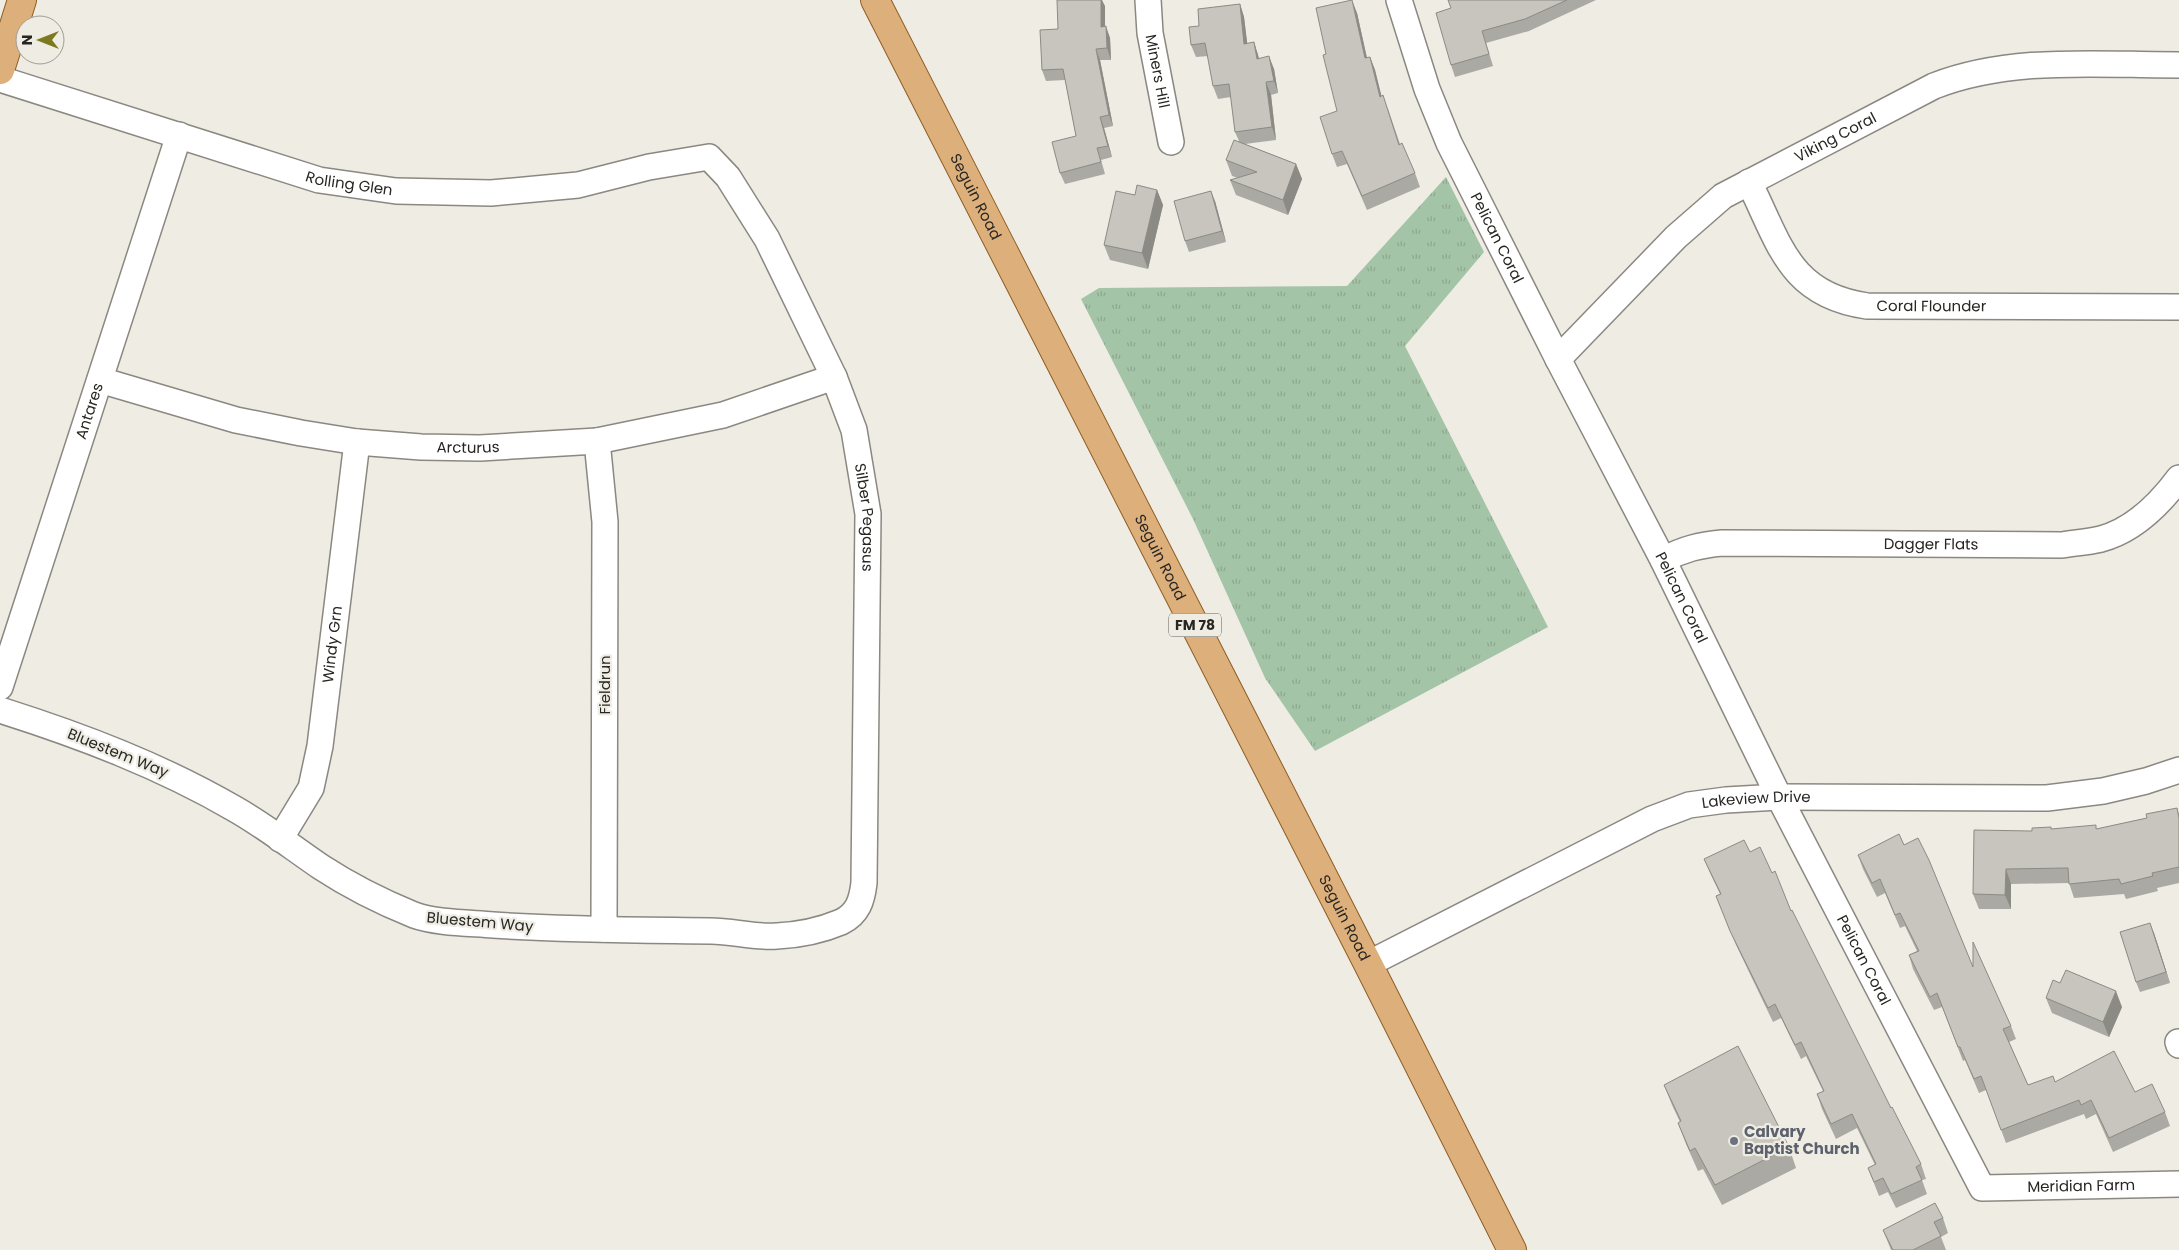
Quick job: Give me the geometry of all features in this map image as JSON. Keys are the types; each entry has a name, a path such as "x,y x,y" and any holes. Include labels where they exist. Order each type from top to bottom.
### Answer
{"main road":[{"path":"0,70 22,0"},
{"name":"Seguin Road","path":"875,0 1368,964 1512,1250"}],"street":[{"name":"Miners Hill","path":"1148,0 1150,33 1172,142"},
{"name":"Pelican Coral","path":"1399,0 1427,89 1449,143 1558,359 1664,560 1779,797 1982,1188"},
{"name":"Viking Coral","path":"1558,359 1699,216 1723,196 1934,86 1952,79 2016,66 2179,65"},
{"name":"Rolling Glen","path":"0,79 319,180 396,191 491,193 578,185 649,167 709,157"},
{"name":"Antares","path":"0,687 179,135"},
{"name":"Silber Pegasus","path":"709,157 728,177 767,240 834,377 854,430 868,514 864,883 862,900 854,912"},
{"name":"Coral Flounder","path":"1749,182 1790,265 1819,292 1848,304 1867,306 2179,307"},
{"name":"Arcturus","path":"100,380 236,420 357,442 421,448 480,448 597,441 723,415 834,377"},
{"name":"Fieldrun","path":"597,441 605,522 604,929"},
{"name":"Windy Grn","path":"280,839 311,788 320,746 357,442"},
{"name":"Dagger Flats","path":"1664,560 1683,549 1700,545 2062,545 2101,539 2120,531 2152,510 2179,478"},
{"name":"Bluestem Way","path":"0,710 134,758 186,782 237,810 324,869 376,899 417,916 488,925 726,931 776,937 822,928 843,921 854,912"},
{"name":"Lakeview Drive","path":"1368,964 1652,819 1689,805 1726,800 1779,797 2047,798 2104,791 2146,781 2179,770"},
{"name":"Meridian Farm","path":"1982,1188 2179,1184"}],"green space":[{"path":"1446,177 1484,252 1405,346 1548,627 1315,751 1265,678 1193,519 1081,299 1099,288 1347,286"}],"building":[{"path":"1057,0 1101,0 1101,27 1106,26 1107,48 1096,49 1109,115 1100,117 1108,146 1097,148 1101,162 1060,173 1052,142 1076,136 1063,69 1042,70 1040,30 1058,29"},
{"path":"1352,0 1365,58 1370,57 1380,97 1383,95 1399,145 1402,143 1415,173 1362,196 1342,151 1332,154 1320,117 1337,111 1323,55 1326,54 1316,8"},
{"path":"1448,0 1567,0 1525,19 1482,31 1489,54 1451,65 1436,13 1451,8"},
{"path":"1240,4 1244,44 1254,42 1257,59 1269,56 1274,81 1266,82 1272,127 1235,132 1229,84 1213,86 1205,43 1191,45 1189,27 1199,26 1198,9"},
{"path":"1234,140 1296,164 1283,200 1230,180 1257,172 1226,160"},
{"path":"1137,185 1157,190 1142,253 1104,245 1116,191 1135,195"},
{"path":"1211,191 1222,231 1185,241 1174,201"},
{"path":"2177,808 2179,818 2179,867 2152,873 2153,876 2121,884 2119,879 2069,884 2068,868 2006,869 2005,895 1973,894 1974,830 2032,831 2032,828 2051,827 2051,829 2096,825 2096,829 2147,818 2146,814"},
{"path":"1899,834 1904,845 1918,838 1973,967 1973,942 2011,1026 2003,1029 2028,1085 2053,1076 2055,1082 2114,1051 2135,1092 2152,1084 2165,1112 2109,1138 2091,1100 2081,1105 2079,1100 2001,1130 1981,1076 1974,1079 1960,1047 1958,1047 1937,993 1930,997 1909,955 1919,951 1900,913 1895,915 1880,879 1872,883 1858,855"},
{"path":"1744,840 1750,852 1760,847 1772,873 1775,871 1791,911 1921,1164 1916,1167 1922,1180 1891,1194 1883,1178 1874,1182 1868,1168 1876,1164 1852,1114 1831,1124 1817,1094 1824,1091 1801,1042 1795,1045 1775,1004 1768,1008 1730,931 1716,896 1721,894 1704,859"},
{"path":"2150,923 2166,972 2136,982 2120,932"},
{"path":"2066,970 2116,991 2103,1022 2046,998 2053,980 2060,983"},
{"path":"1738,1046 1789,1147 1715,1185 1695,1148 1690,1151 1678,1123 1681,1121 1664,1085"},
{"path":"1935,1203 1943,1218 1934,1222 1941,1236 1913,1250 1893,1250 1883,1230"}],"place":[{"name":"Calvary Baptist Church","path":"1734,1141"}]}
